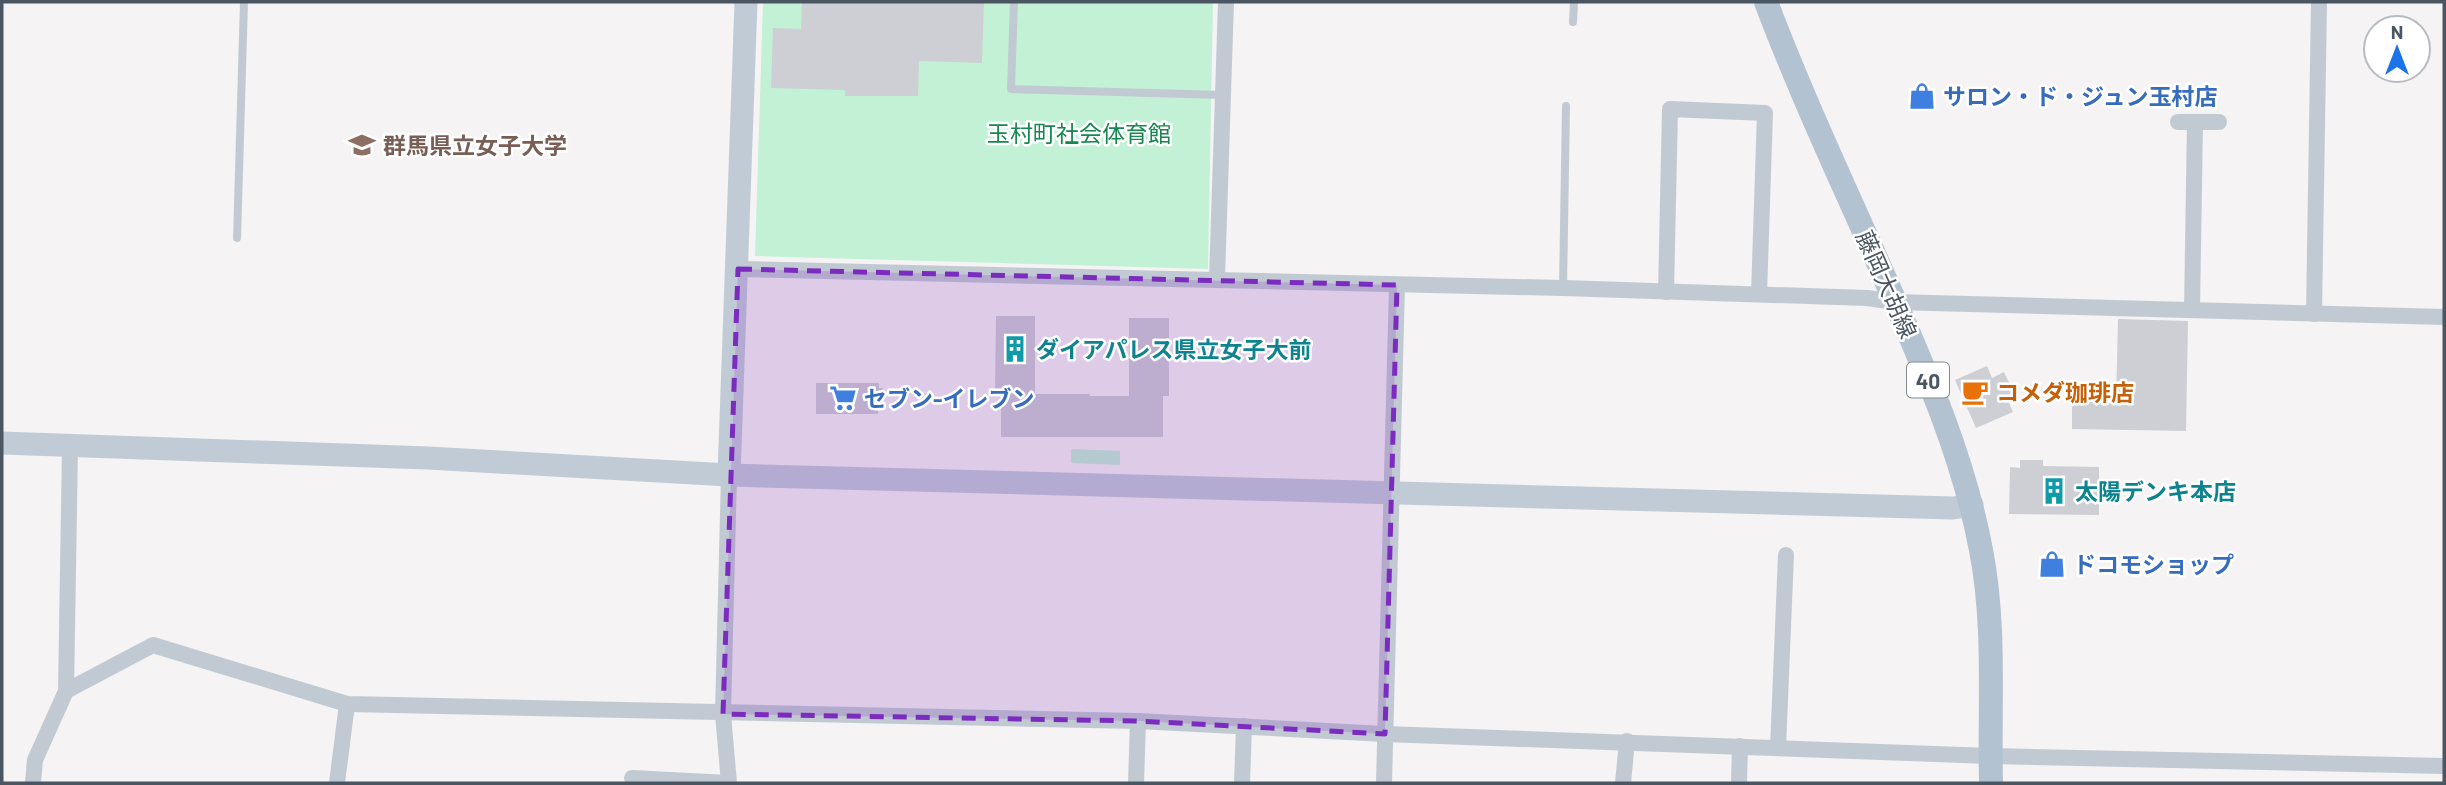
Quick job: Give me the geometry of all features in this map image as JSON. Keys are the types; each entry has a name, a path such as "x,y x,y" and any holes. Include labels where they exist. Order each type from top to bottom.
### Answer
{"main road":[{"name":"藤岡大胡線","path":"1766,2 1788,59 1944,419 1972,505 1988,599 1991,649 1991,783"}],"street":[{"path":"632,778 729,783 723,714 746,2"},
{"path":"1217,279 1226,2"},
{"path":"2314,314 2319,2"},
{"path":"1666,292 1670,109 1765,113 1759,294"},
{"path":"2178,122 2219,122"},
{"path":"2192,310 2195,122"},
{"path":"738,269 1563,288 1867,298 1895,302 2444,317"},
{"path":"1384,783 1398,285"},
{"path":"2,443 428,458 729,475 1953,508 1972,505"},
{"path":"33,783 35,760 66,691 70,447"},
{"path":"1778,748 1786,555"},
{"path":"66,691 153,645 347,704 1138,721 1385,734 1990,756 2444,766"},
{"path":"337,783 347,704"},
{"path":"1136,783 1138,721"},
{"path":"1242,783 1244,726"},
{"path":"1623,783 1627,741"},
{"path":"1739,783 1740,746"}],"lane":[{"path":"237,238 244,2"},
{"path":"1014,2 1011,89 1223,94"},
{"path":"1573,22 1574,2"},
{"path":"1563,288 1566,106"}],"highlighted area":[{"path":"738,269 1397,285 1385,734 1138,721 723,714"}],"green space":[{"name":"玉村町社会体育館","path":"763,2 1213,2 1208,269 755,256"},
{"path":"1071,449 1120,451 1120,465 1071,463"}],"building":[{"path":"802,2 984,2 982,63 919,61 918,96 845,96 845,90 771,88 773,28 801,29"},
{"name":"ダイアパレス県立女子大前","path":"996,316 1035,316 1035,394 1090,396 1129,396 1129,318 1169,318 1169,396 1163,396 1163,437 1001,437 1001,391 995,391"},
{"path":"2118,319 2188,321 2186,431 2072,429 2072,402 2116,402"},
{"path":"1987,366 1992,378 2004,372 2015,395 2007,398 2013,412 1976,428 1955,380"},
{"path":"816,383 879,383 879,388 883,388 883,407 878,407 878,414 816,414"},
{"name":"太陽デンキ本店","path":"2020,460 2043,460 2043,466 2099,467 2099,515 2009,514 2010,467 2020,468"}],"place":[{"name":"サロン・ド・ジュン玉村店","path":"1922,96"},
{"name":"群馬県立女子大学","path":"362,145"},
{"name":"ダイアパレス県立女子大前","path":"1015,349"},
{"name":"コメダ珈琲店","path":"1975,392"},
{"name":"セブン-イレブン","path":"843,398"},
{"name":"太陽デンキ本店","path":"2054,491"},
{"name":"ドコモショップ","path":"2052,564"}]}
